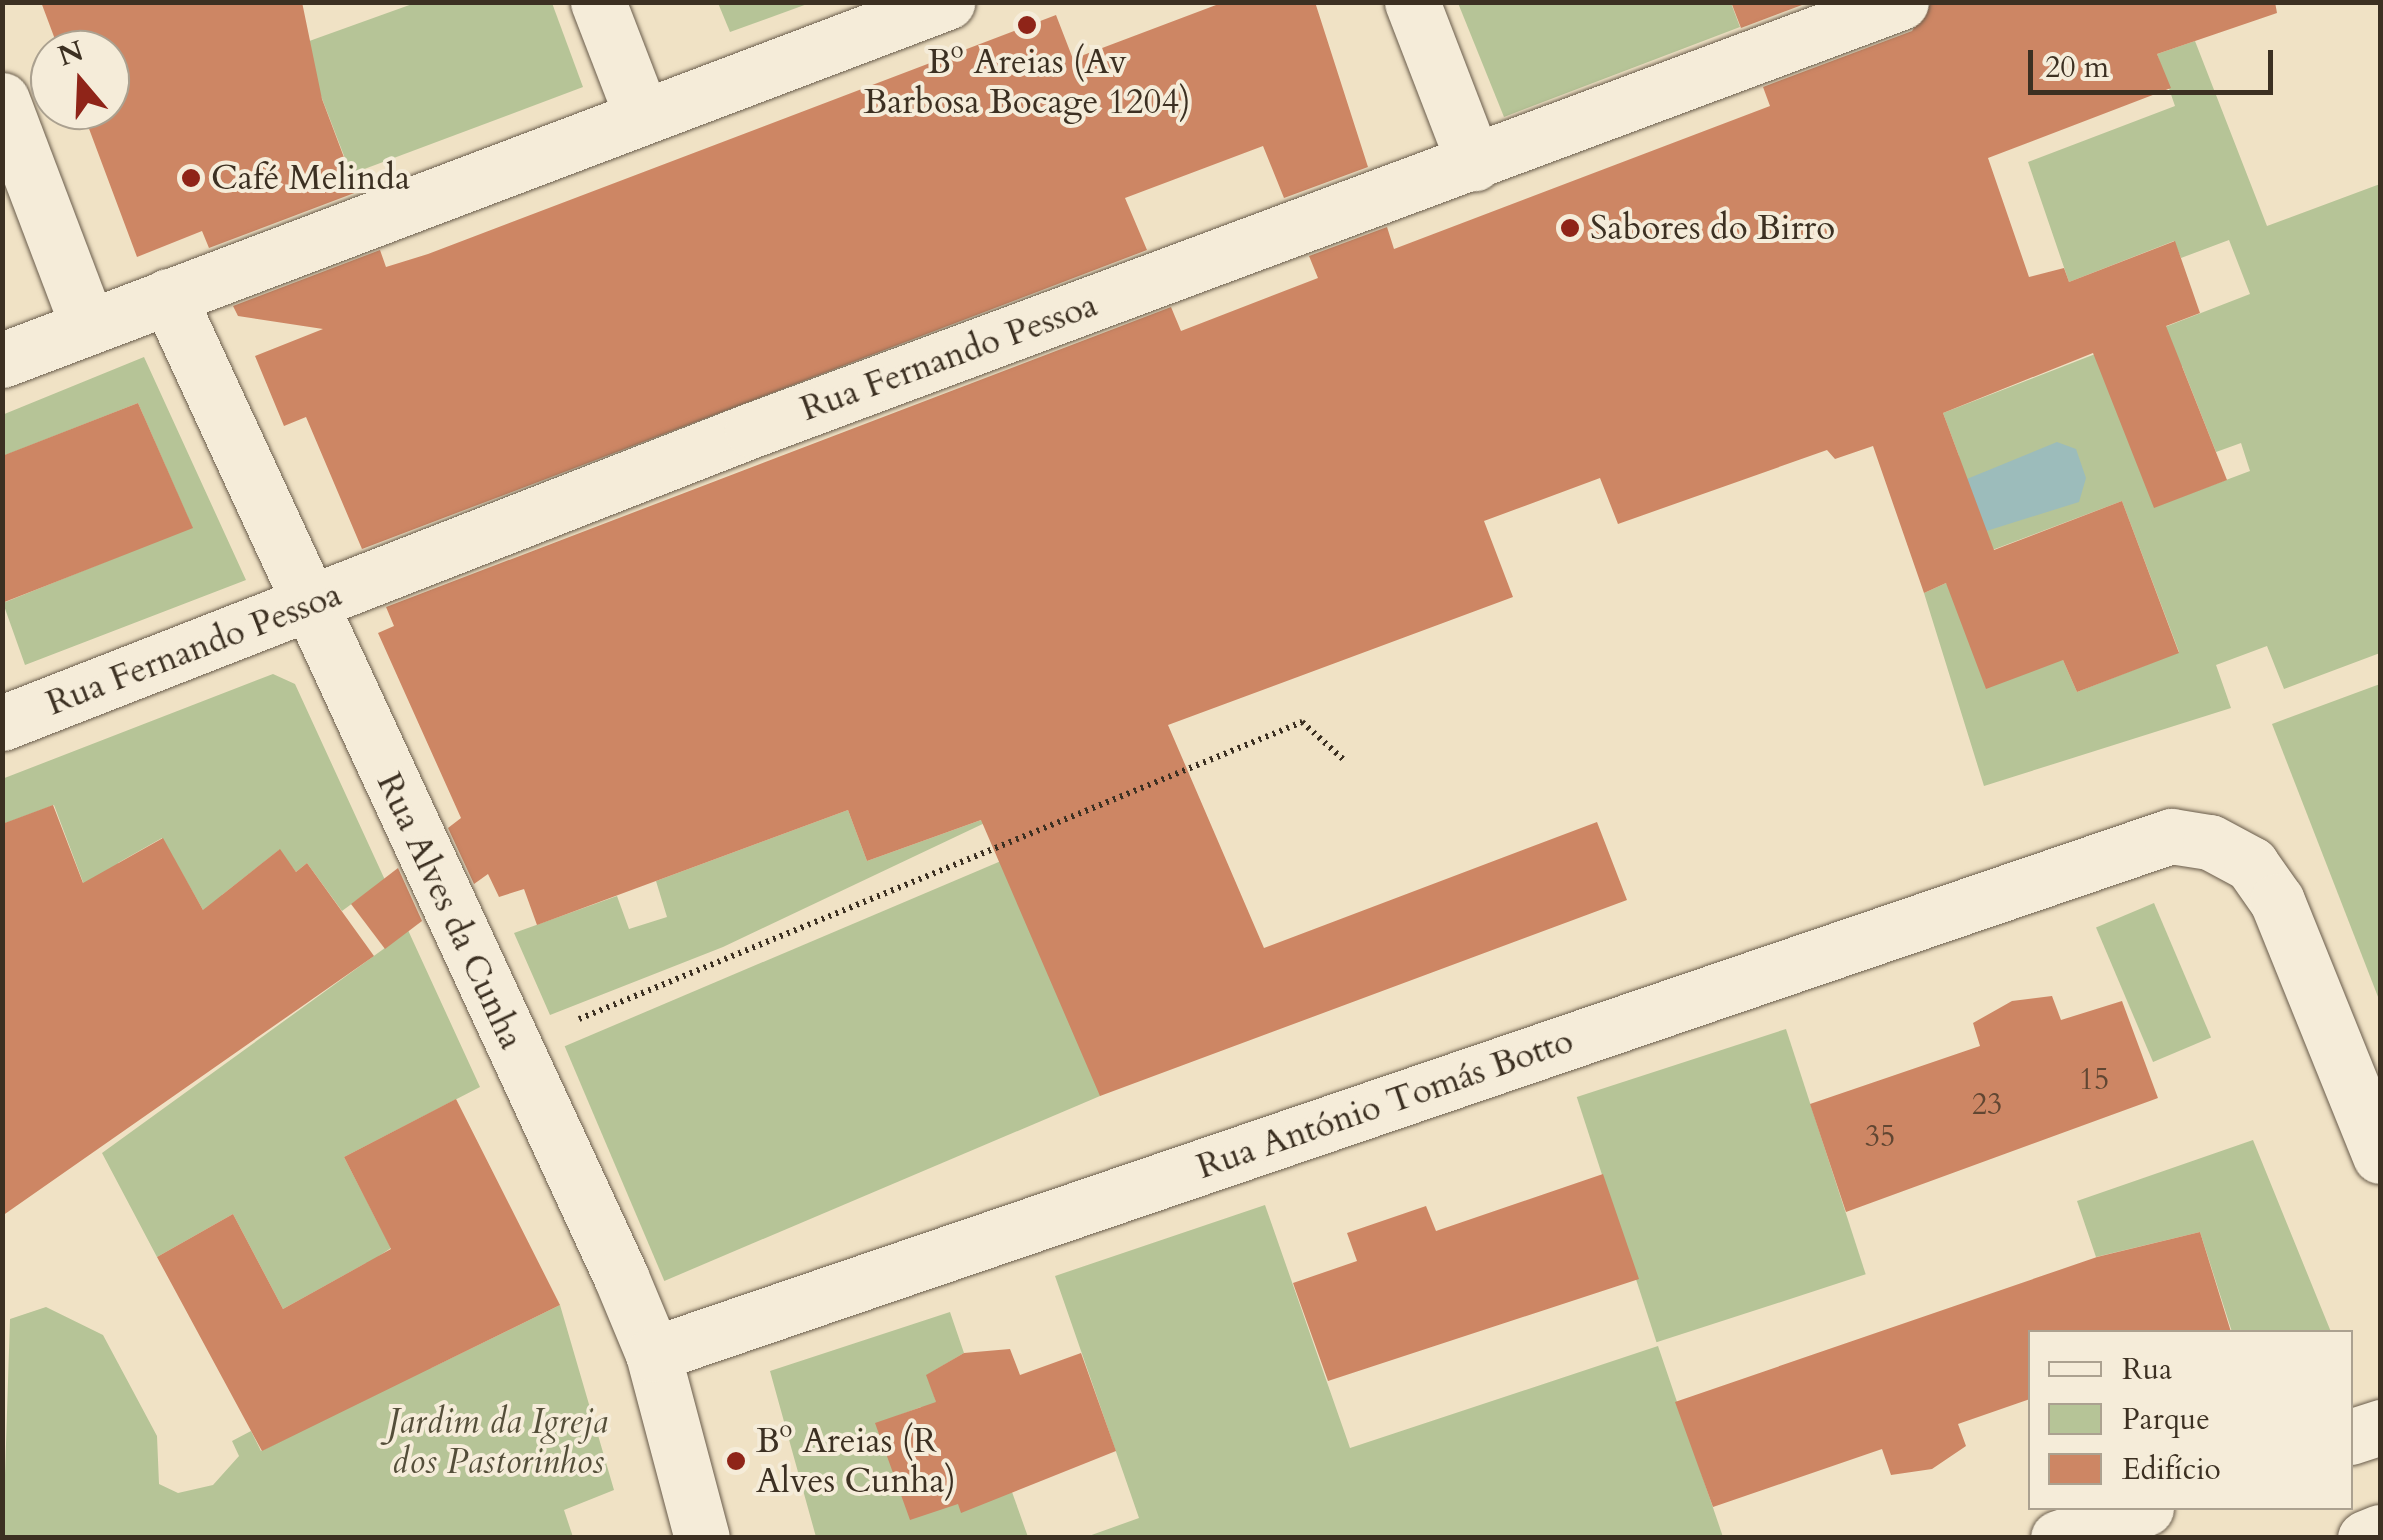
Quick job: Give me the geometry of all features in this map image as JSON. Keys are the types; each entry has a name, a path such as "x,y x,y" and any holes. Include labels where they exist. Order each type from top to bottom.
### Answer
{"street":[{"path":"598,2 642,116"},
{"path":"2,360 947,2"},
{"path":"1412,2 1474,163"},
{"name":"Rua Fernando Pessoa","path":"2,723 1901,2"},
{"path":"2,100 88,326"},
{"name":"Rua Alves da Cunha","path":"168,296 653,1354 702,1538"},
{"name":"Rua António Tomás Botto","path":"653,1354 2171,836 2210,842 2251,864 2277,901 2380,1156"},
{"path":"2353,1436 2380,1427"},
{"path":"2058,1538 2140,1510"},
{"path":"2364,1538 2380,1532"}],"path":[{"path":"513,1046 1302,722 1344,760"}],"green space":[{"path":"415,3 552,3 583,87 351,174 301,44"},
{"path":"718,3 810,3 730,32"},
{"path":"1458,3 1731,3 1740,27 1504,117"},
{"path":"2195,41 2267,226 2380,184 2380,653 2284,689 2267,646 2216,665 2231,708 1984,786 1924,593 1946,583 2063,660 2077,692 2179,652 2122,501 1942,569 1959,456 1943,413 2250,294 2229,240 2181,258 2174,241 2069,282 2028,162 2175,106 2157,54","holes":["2182,366 2216,452 2241,443 2250,471 2154,507"]},
{"path":"144,357 246,580 25,665 3,603 192,527 138,403 3,456 2,415"},
{"name":"Jardim da Igreja dos Pastorinhos","path":"273,674 295,684 480,1087 344,1157 391,1248 379,1256 431,1368 560,1305 614,1490 564,1510 573,1537 3,1537 10,1319 46,1307 103,1335 157,1436 159,1484 178,1493 213,1485 239,1456 232,1441 251,1431 261,1451 333,1415 366,1263 283,1309 233,1214 157,1257 102,1153 389,945 365,894 342,911 307,863 296,872 279,850 222,895 227,952 162,838 118,863 107,946 54,805 3,824 2,779"},
{"path":"2380,684 2380,1002 2272,724"},
{"path":"1023,805 723,947 550,1015 514,933 617,896 629,929 667,917 656,881 848,810 867,861"},
{"path":"1001,861 1101,1096 664,1281 565,1046"},
{"path":"2154,903 2211,1037 2153,1062 2096,928"},
{"path":"1786,1029 1866,1274 1656,1342 1577,1097"},
{"path":"2253,1140 2330,1330 2231,1330 2200,1232 2096,1257 2077,1201"},
{"path":"1265,1205 1350,1448 1658,1346 1723,1537 1086,1537 1139,1518 1055,1276"},
{"path":"950,1312 964,1353 927,1375 942,1419 928,1423 921,1407 876,1424 958,1504 1012,1492 1028,1537 816,1537 770,1371"}],"water":[{"path":"2057,442 2076,449 2086,478 2079,502 1977,534 1962,481"}],"building":[{"path":"41,2 302,2 322,99 357,192 209,248 202,231 137,257 89,130 130,130 130,30 52,30"},
{"path":"1224,2 1315,2 1368,167 1284,198 1263,146 1125,198 1147,250 362,549 306,417 284,426 255,356 323,329 238,316 233,306 380,250 386,267 428,254 1056,15 1073,59"},
{"path":"1731,2 1810,2 1741,28"},
{"path":"1932,2 2275,2 2277,13 2157,54 2171,88 1988,158 2029,277 2064,268 2069,282 2175,241 2200,313 2166,326 2227,480 2154,508 2093,353 1943,413 1994,550 2122,501 2179,653 2077,692 2063,660 1986,689 1946,583 1924,593 1873,446 1835,459 1827,450 1618,524 1600,478 1484,521 1513,597 1168,725 1264,948 1597,822 1627,900 1100,1096 981,820 867,861 848,810 537,925 524,889 499,897 488,874 474,884 448,828 461,818 378,633 394,626 386,607 1171,307 1181,331 1318,278 1309,256 1387,227 1394,249 1770,106 1763,87 1912,31"},
{"path":"138,403 193,528 2,603 2,456"},
{"path":"53,805 83,883 163,838 203,910 280,849 296,872 307,863 374,956 2,1216 2,824"},
{"path":"398,868 422,921 385,949 351,904"},
{"path":"2052,996 2061,1020 2122,1001 2158,1098 1846,1212 1810,1104 1980,1046 1973,1023 2012,1001"},
{"path":"456,1099 560,1305 262,1451 157,1257 233,1214 283,1309 391,1249 344,1157"},
{"path":"1603,1174 1639,1279 1328,1381 1293,1283 1357,1261 1347,1233 1426,1206 1436,1231"},
{"path":"2200,1232 2230,1330 2028,1330 2028,1400 1958,1424 1966,1446 1932,1469 1891,1475 1882,1449 1713,1507 1675,1402 2097,1257"},
{"path":"1010,1349 1020,1375 1081,1353 1116,1451 961,1513 958,1504 910,1520 875,1423 936,1402 926,1375 964,1353"}],"place":[{"name":"Bº Areias (Av Barbosa Bocage 1204)","path":"1027,25"},
{"name":"Café Melinda","path":"191,178"},
{"name":"Sabores do Birro","path":"1570,228"},
{"name":"Bº Areias (R Alves Cunha)","path":"736,1461"}]}
